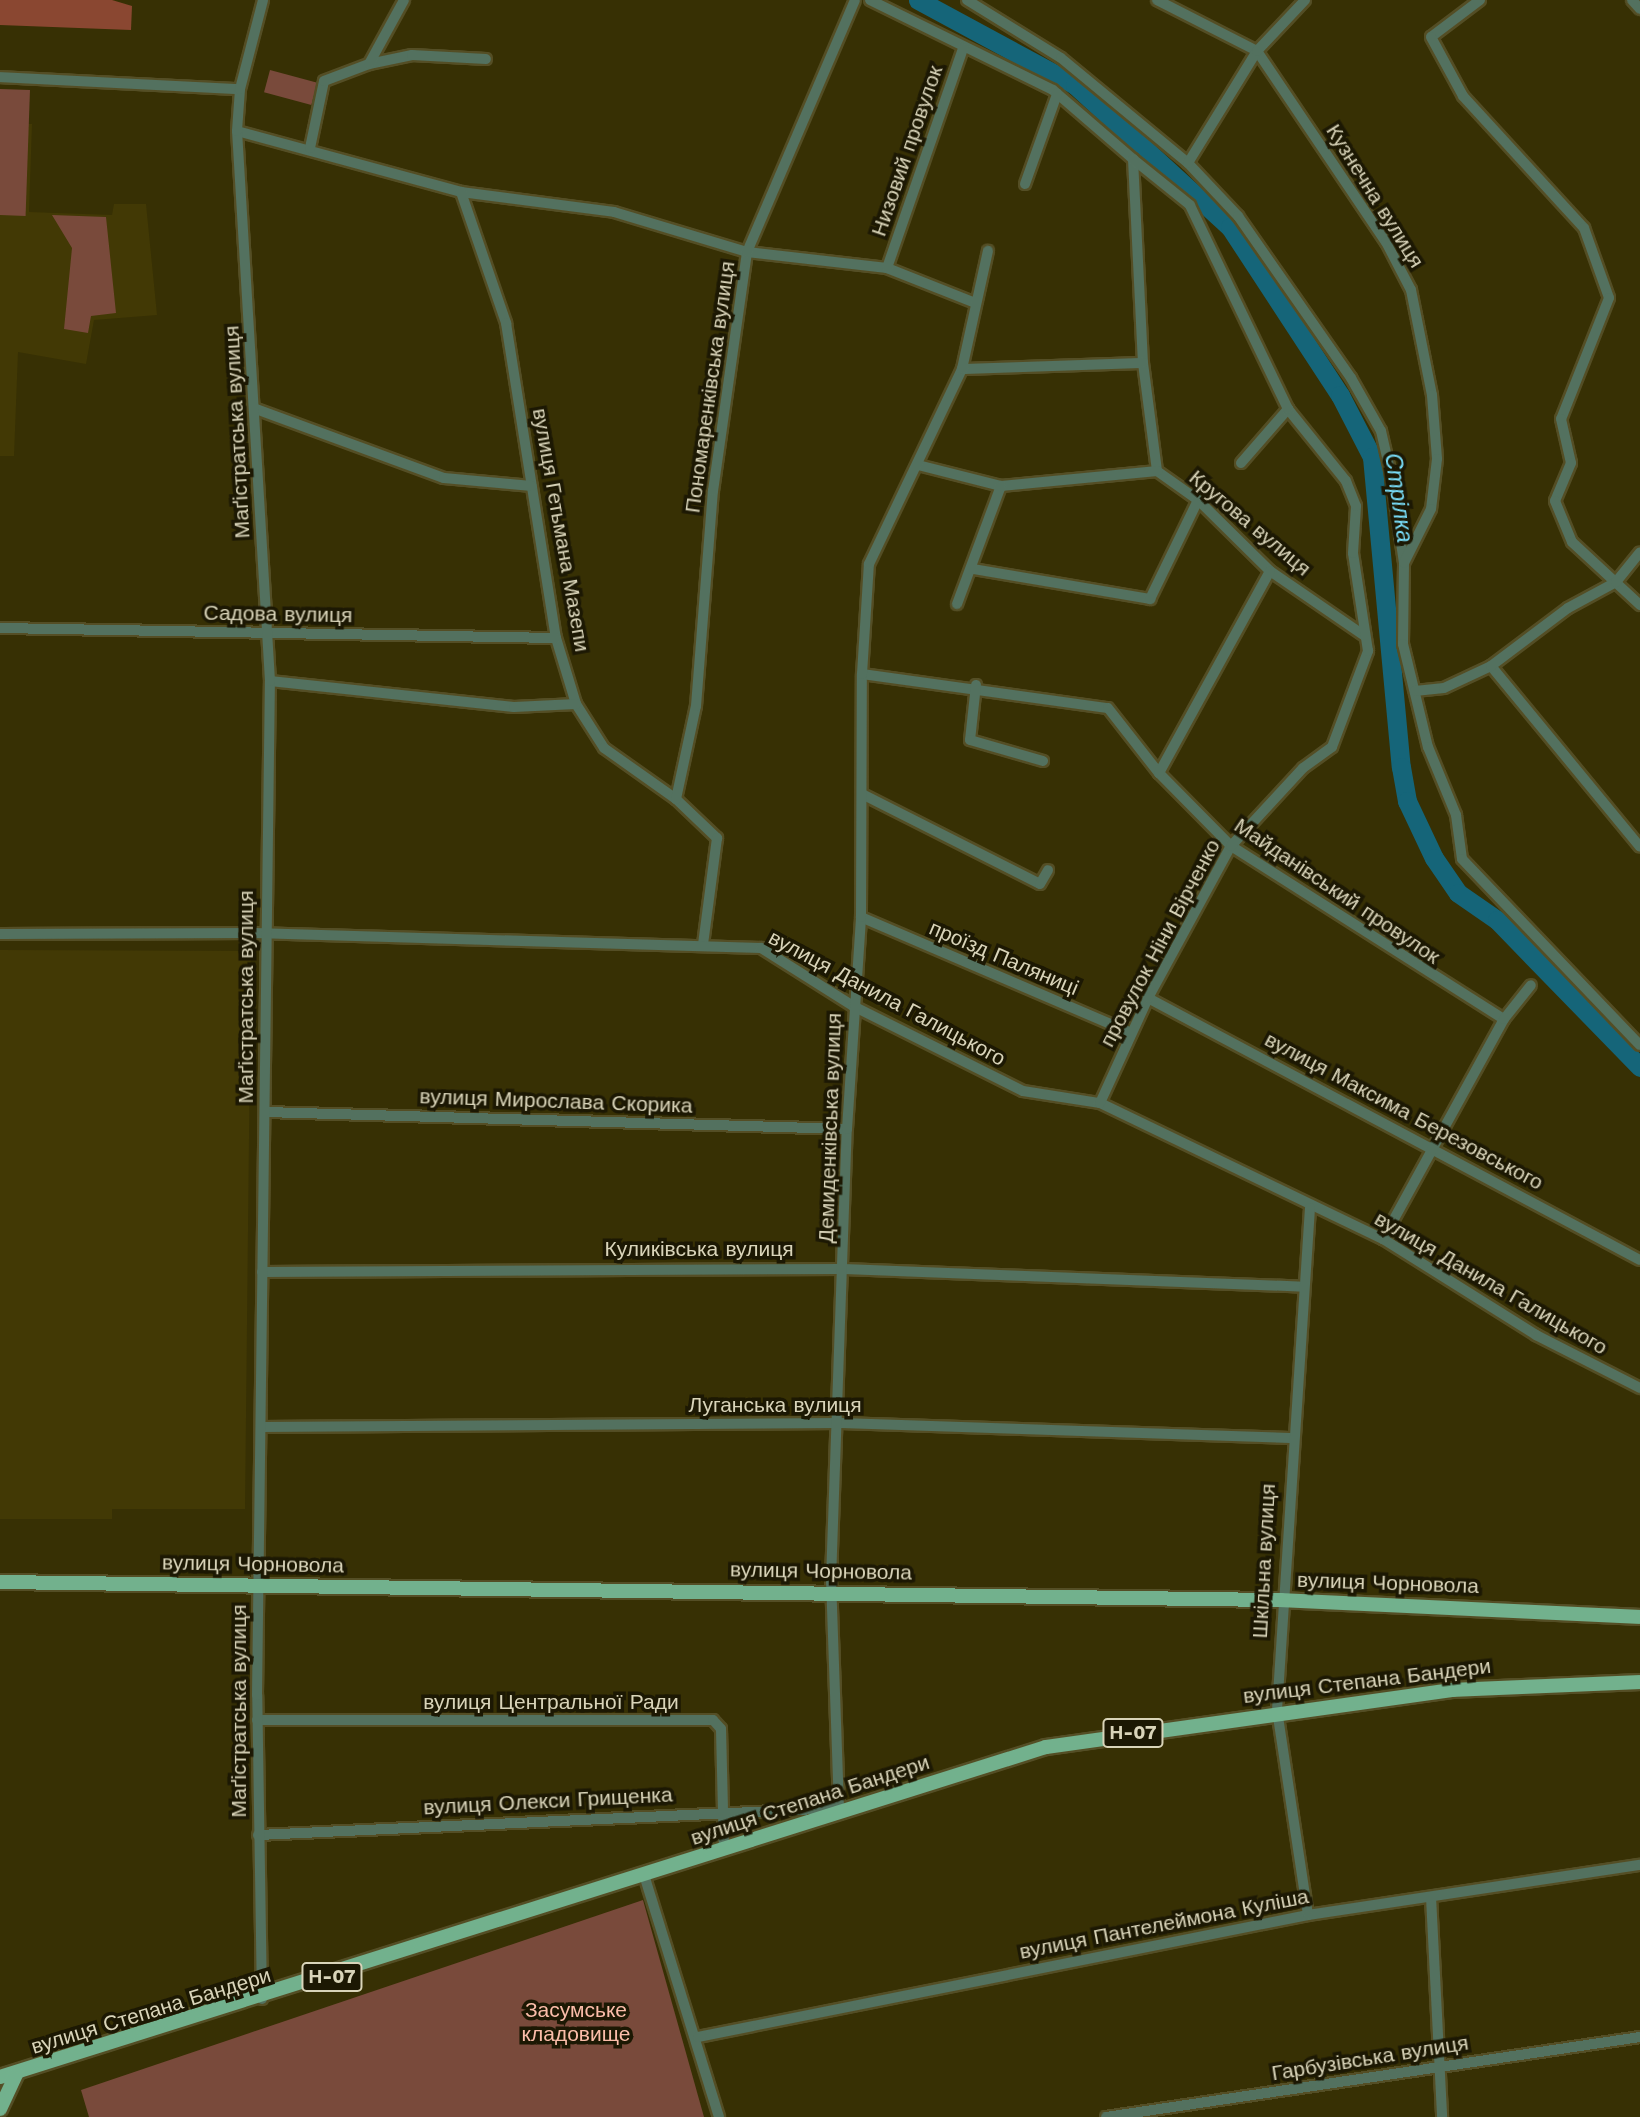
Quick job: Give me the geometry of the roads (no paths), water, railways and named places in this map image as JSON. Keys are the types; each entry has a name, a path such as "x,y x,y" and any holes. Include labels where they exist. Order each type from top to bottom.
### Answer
{"main road":[{"name":"вулиця Чорновола","path":"0,1582 831,1591 1281,1600 1640,1617"},
{"name":"вулиця Степана Бандери","path":"0,2077 262,1999 645,1878 839,1808 1046,1747 1277,1710 1452,1689 1640,1682"},
{"name":"вулиця Степана Бандери","path":"0,2109 17,2073"}],"street":[{"name":"Маґістратська вулиця","path":"262,1999 257,1720 270,681 256,409 237,131 240,89 263,0"},
{"path":"369,64 404,0"},
{"name":"Пономаренківська вулиця","path":"676,799 696,706 713,491 747,252 855,0"},
{"path":"870,0 1057,94 1190,205 1288,409 1346,481 1356,506 1353,553 1365,636"},
{"path":"967,0 1060,58 1188,163 1289,287 1381,431 1404,563 1404,644 1428,747 1456,815 1462,859 1640,1045"},
{"name":"Кузнечна вулиця","path":"1157,0 1257,51 1386,242 1411,290 1430,383 1437,459 1431,509 1404,563"},
{"path":"1188,163 1257,51 1305,0"},
{"path":"1480,0 1431,37 1463,96 1584,228 1609,298 1560,419 1572,463 1555,501 1572,542 1640,605"},
{"path":"1632,0 1640,9"},
{"name":"Низовий провулок","path":"887,268 963,48"},
{"path":"310,148 324,81 369,64 412,55 486,59"},
{"path":"0,77 240,89"},
{"path":"1025,184 1057,94"},
{"path":"237,131 310,148 461,192 614,212 747,252 887,268 973,302"},
{"name":"Кругова вулиця","path":"1133,159 1143,363 1157,471 1198,500 1270,571 1365,636"},
{"name":"вулиця Гетьмана Мазепи","path":"461,192 506,323 556,638 576,704 604,748 676,799 717,838 703,944"},
{"name":"Демиденківська вулиця","path":"839,1808 831,1591 841,1423 846,1129 861,917 862,674 869,564 962,369 973,302 988,251"},
{"path":"962,369 1143,363"},
{"path":"256,409 444,478 532,486"},
{"path":"1241,463 1288,409"},
{"path":"918,465 1001,486 1157,471"},
{"path":"957,604 973,569 1001,486"},
{"path":"973,569 1150,599 1198,500"},
{"path":"1415,691 1444,688 1491,666 1567,608 1616,582 1640,552"},
{"path":"1159,773 1270,571"},
{"name":"Садова вулиця","path":"0,628 556,638"},
{"name":"провулок Ніни Вірченко","path":"1100,1103 1148,998 1231,846 1303,768 1332,747 1368,651 1365,636"},
{"path":"1491,666 1640,847"},
{"name":"Майданівський провулок","path":"862,674 976,685 1108,708 1159,773 1231,846 1504,1019"},
{"path":"270,681 514,707 576,704"},
{"path":"976,685 970,740 1043,761"},
{"path":"862,794 1040,884 1048,870"},
{"name":"проїзд Паляниці","path":"861,917 1131,1033"},
{"name":"вулиця Данила Галицького","path":"0,934 265,934 703,944 761,948 853,1006 1023,1091 1100,1103 1310,1208 1383,1239 1536,1335 1640,1388"},
{"path":"1383,1239 1437,1148 1504,1019 1531,985"},
{"name":"вулиця Максима Березовського","path":"1148,998 1437,1148 1640,1260"},
{"name":"вулиця Мирослава Скорика","path":"265,1112 846,1129"},
{"name":"Шкільна вулиця","path":"1308,1915 1277,1710 1290,1438 1310,1208"},
{"name":"Куликівська вулиця","path":"262,1272 845,1269 1304,1287"},
{"name":"Луганська вулиця","path":"261,1427 841,1423 1290,1438"},
{"name":"вулиця Центральної Ради","path":"257,1720 713,1720 721,1729 726,1811 724,1849"},
{"name":"вулиця Олекси Грищенка","path":"258,1835 726,1811 839,1808"},
{"name":"вулиця Пантелеймона Куліша","path":"698,2037 1308,1915 1640,1865"},
{"path":"645,1878 698,2037 719,2117"},
{"path":"1430,1897 1442,2117"},
{"name":"Гарбузівська вулиця","path":"1105,2117 1640,2037"}],"waterway":[{"name":"Стрілка","path":"918,0 1075,85 1230,227 1340,395 1372,457 1401,767 1407,801 1434,858 1458,893 1497,920 1640,1067"}],"park label":[{"name":"Засумське кладовище","path":"576,2022"}]}
